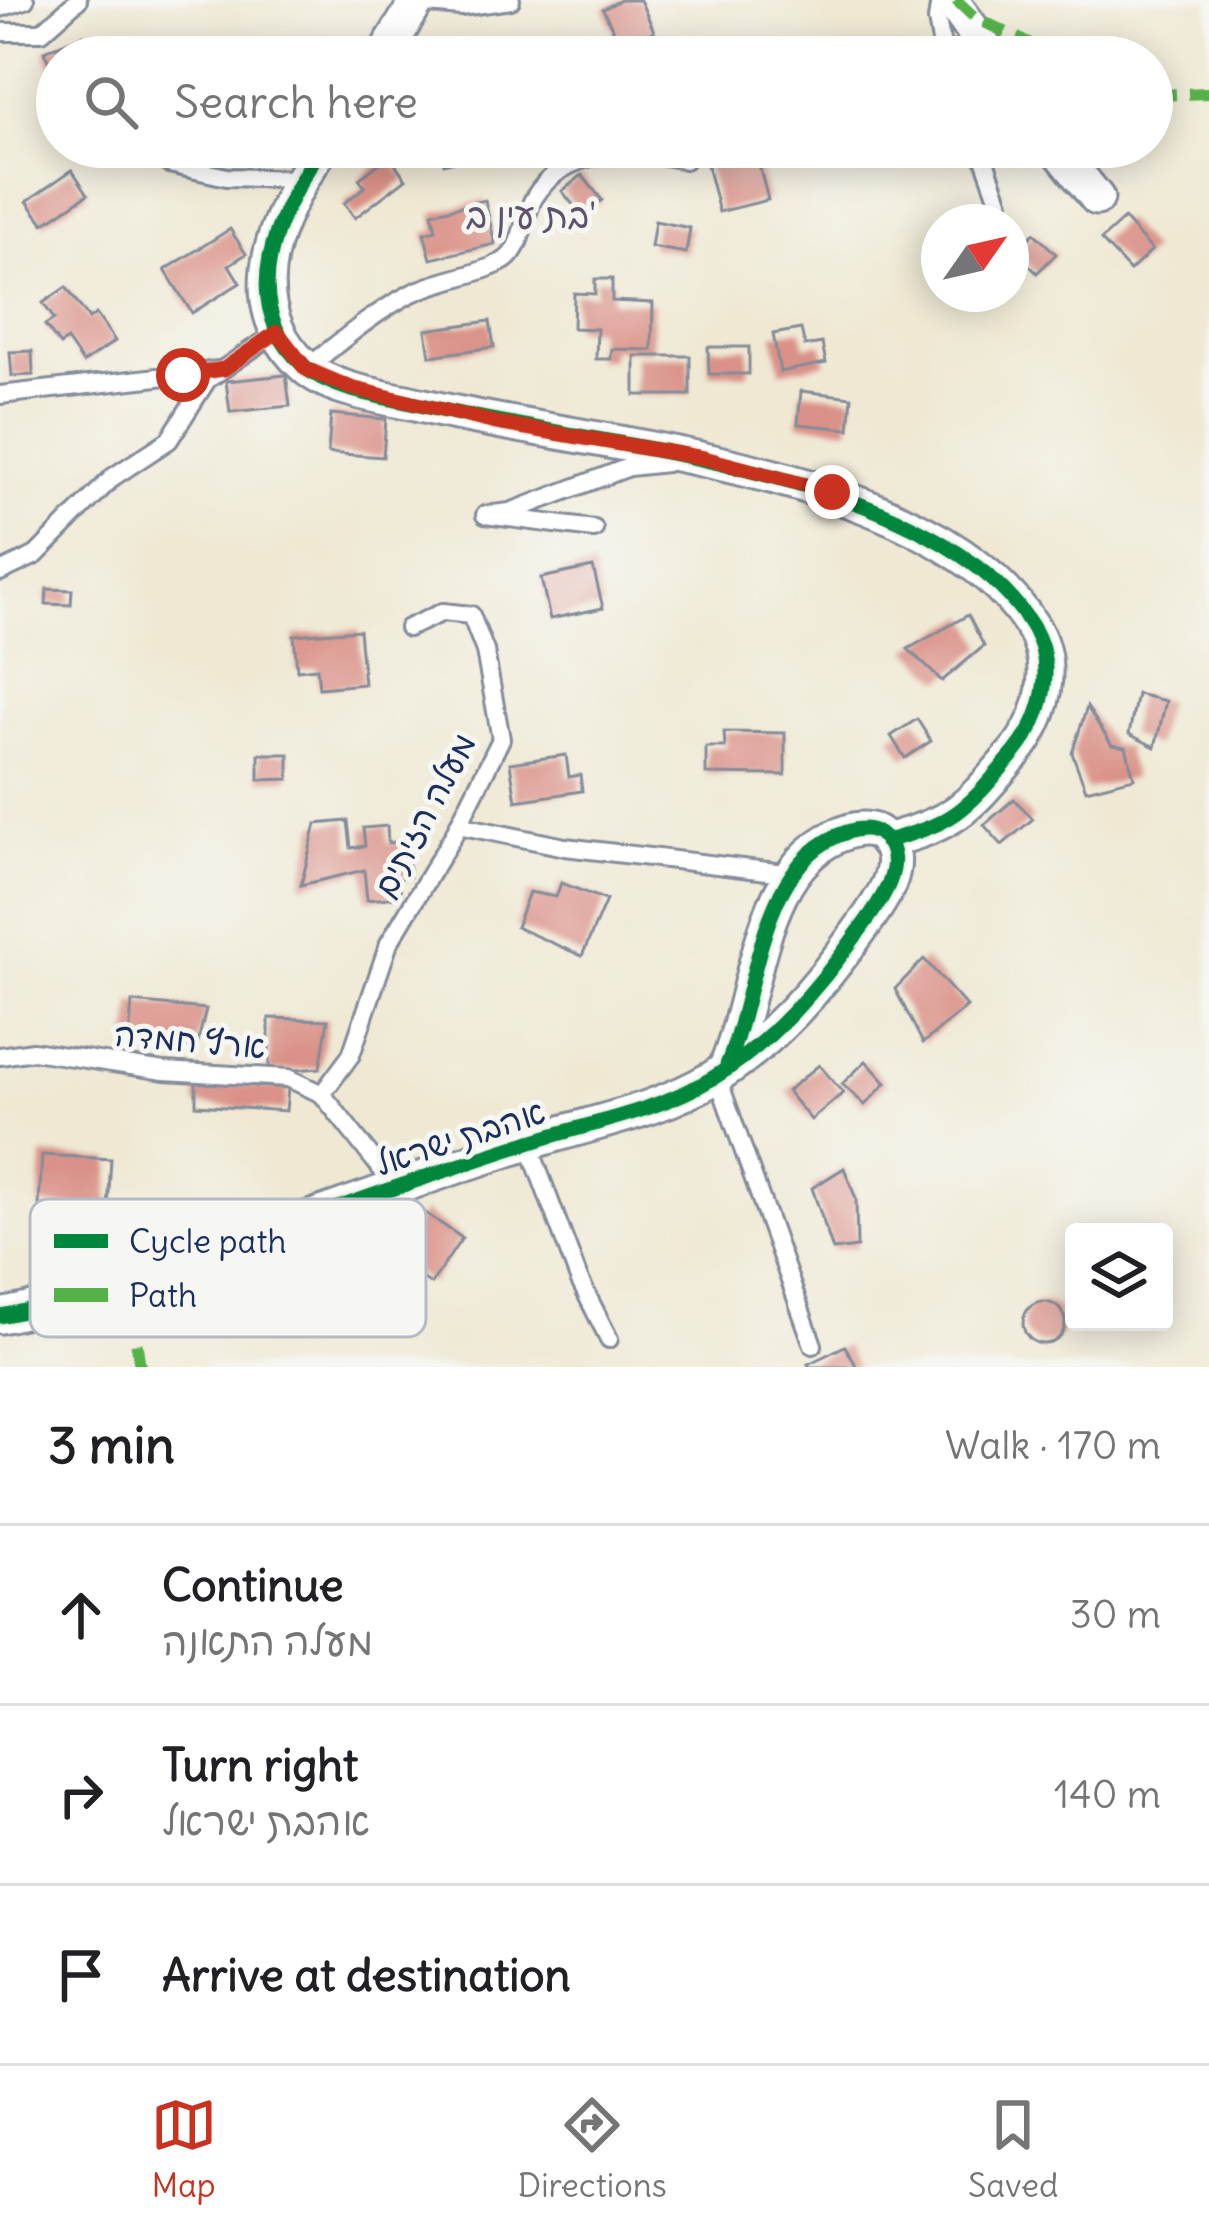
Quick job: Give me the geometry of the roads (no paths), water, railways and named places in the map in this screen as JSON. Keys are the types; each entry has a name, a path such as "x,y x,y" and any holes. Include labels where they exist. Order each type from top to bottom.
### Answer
{"street":[{"path":"951,0 977,36"},
{"path":"396,36 417,2"},
{"path":"308,168 272,240 264,283 277,332 306,369 351,388 496,423 704,458 832,492 937,543 994,580 1018,603 1038,636 1046,667 1040,710 1023,742 970,804 944,826 886,841 868,829 849,831 813,851 793,874 764,938 750,1003 722,1070"},
{"path":"1073,168 1097,198"},
{"name":"אהבת ישראל","path":"372,1199 528,1143 598,1126 722,1070 769,1037 802,1003 883,899 893,874 886,841"},
{"name":"אהבת ישראל","path":"0,1316 30,1310"}],"lane":[{"path":"0,8 25,0"},
{"path":"0,32 42,32 78,0"},
{"path":"417,2 461,7 511,0"},
{"path":"940,0 940,36"},
{"path":"187,168 227,177 300,179"},
{"path":"306,369 378,313 414,292 502,263 514,251 534,198 565,168"},
{"path":"988,168 1000,203"},
{"path":"0,572 36,555 113,477 169,440 207,380 277,332"},
{"path":"0,395 224,369"},
{"path":"594,529 485,515 510,512 629,467 704,458"},
{"name":"מעלה הזיתים","path":"322,1094 352,1055 389,943 501,740 485,651 471,615 443,612 408,628"},
{"path":"458,825 565,848 793,874"},
{"name":"ארץ חמדה","path":"0,1056 33,1051 164,1071 287,1078 322,1094"},
{"path":"722,1070 813,1345"},
{"path":"322,1094 398,1190"},
{"path":"528,1143 579,1279 609,1339"}],"district":[{"name":"בת עין ב'","path":"531,215"}]}
